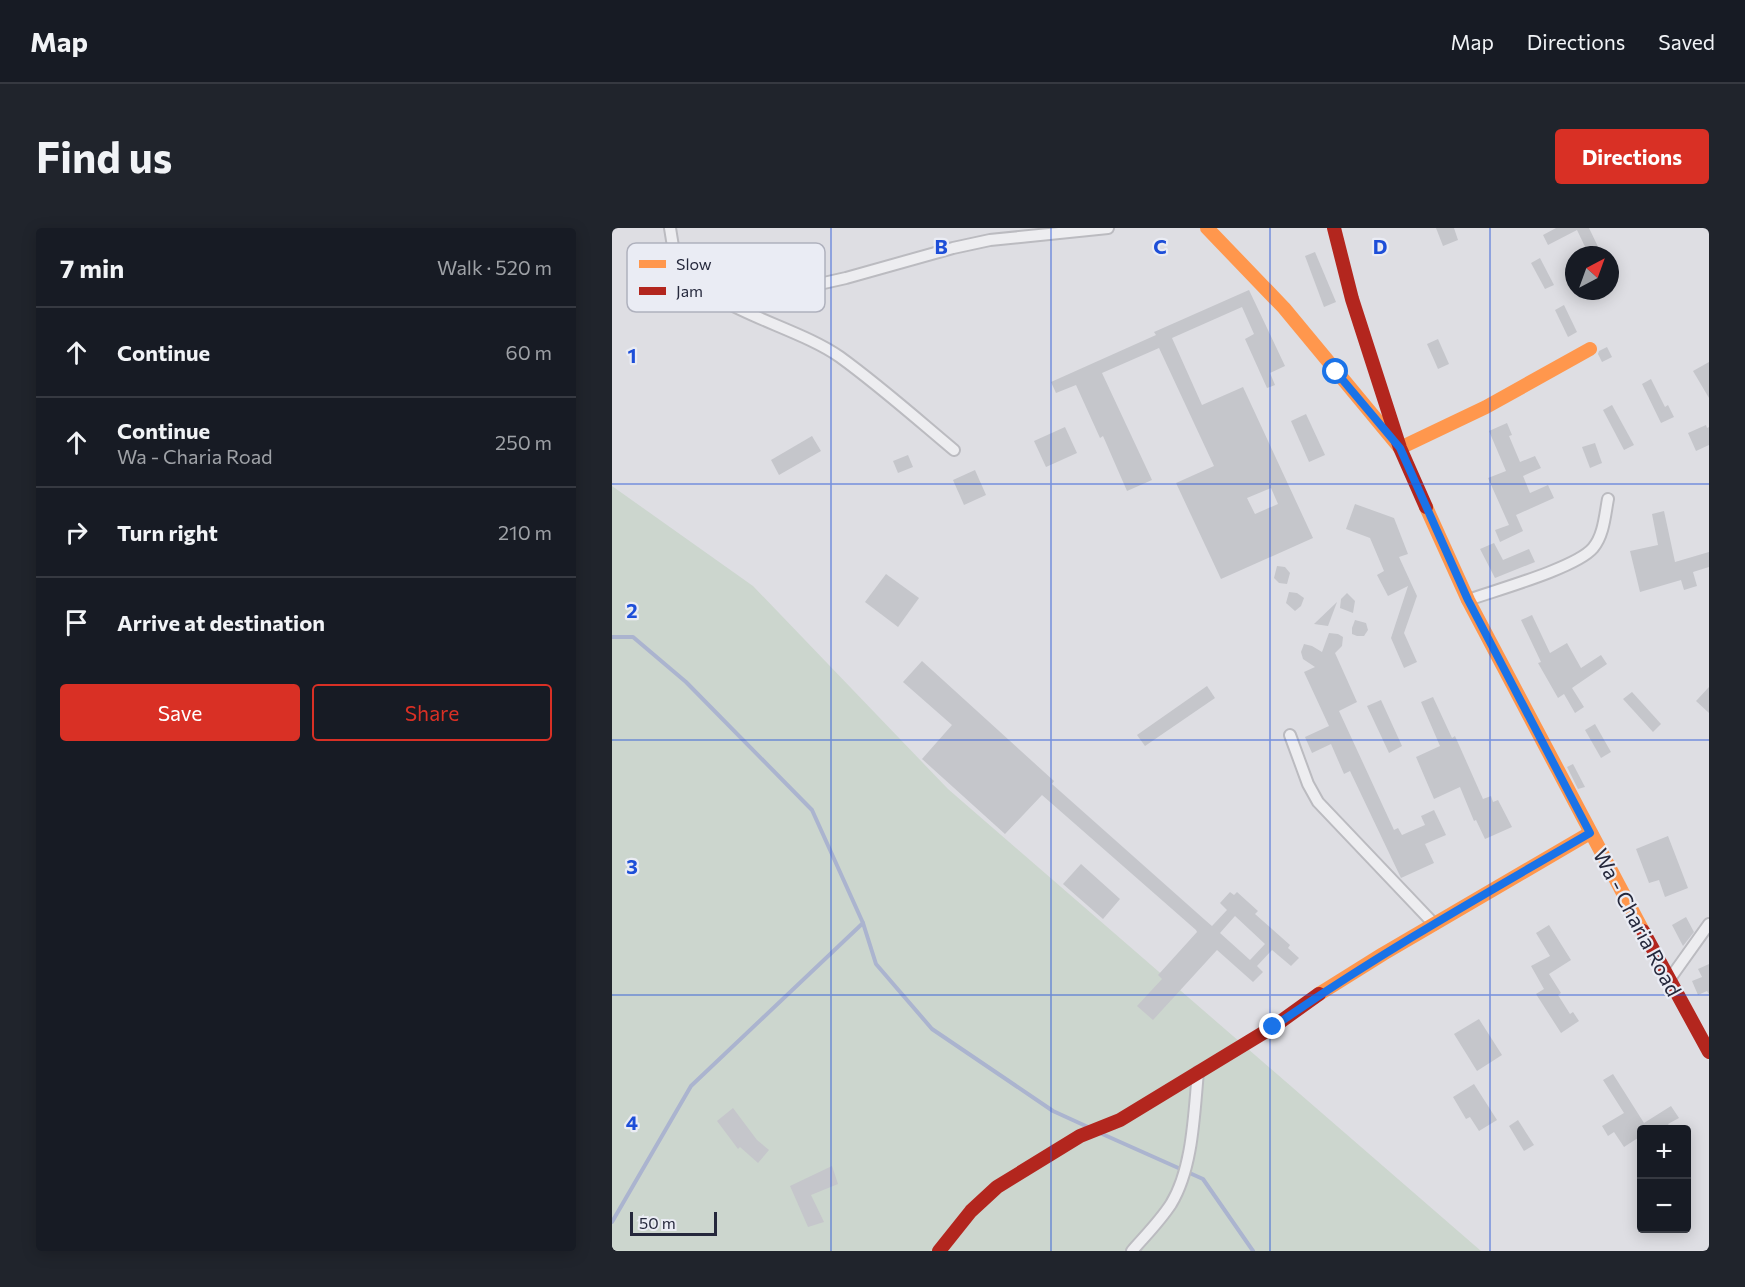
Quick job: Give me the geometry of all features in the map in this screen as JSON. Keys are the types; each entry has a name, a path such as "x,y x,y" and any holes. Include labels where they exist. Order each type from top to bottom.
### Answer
{"street":[{"path":"669,228 673,243"},
{"path":"825,283 990,240 1108,228"},
{"path":"1207,228 1284,308 1400,448 1486,407 1590,349"},
{"name":"Wa - Charia Road","path":"1334,228 1352,299 1400,448 1468,600 1590,833 1709,1052"},
{"path":"746,312 812,339 840,357 954,450"},
{"path":"1468,600 1581,558 1593,549 1600,538 1608,499"},
{"path":"1290,735 1308,784 1318,802 1434,924"},
{"path":"939,1251 971,1211 998,1187 1080,1136 1120,1120 1273,1027 1346,977 1590,833"},
{"path":"1669,980 1709,924"},
{"path":"1132,1251 1171,1203 1183,1175 1191,1141 1198,1072"}],"shaded area":[{"path":"612,486 753,586 948,789 1481,1251 612,1251"}],"building":[{"path":"1436,228 1454,228 1458,240 1443,246"},
{"path":"1556,228 1589,228 1598,246 1585,246 1577,230 1548,245 1543,235"},
{"path":"1315,252 1336,302 1324,307 1305,256"},
{"path":"1540,258 1554,285 1545,289 1531,263"},
{"path":"1249,290 1285,366 1270,373 1275,385 1267,388 1245,339 1254,334 1242,307 1172,338 1202,405 1243,387 1313,538 1221,579 1176,483 1214,466 1159,348 1102,373 1152,480 1127,491 1103,436 1100,438 1076,385 1056,393 1051,382 1156,335 1154,332","holes":["1271,488 1278,504 1255,514 1247,498"]},
{"path":"1564,305 1577,332 1568,337 1555,310"},
{"path":"1438,339 1449,364 1438,369 1427,344"},
{"path":"1607,347 1612,357 1602,362 1599,351"},
{"path":"1709,362 1709,398 1693,371"},
{"path":"1651,379 1665,407 1668,405 1674,417 1661,423 1642,384"},
{"path":"1612,405 1634,445 1624,450 1603,410"},
{"path":"1306,414 1325,455 1309,462 1291,421"},
{"path":"1507,423 1512,435 1509,436 1520,462 1535,456 1541,468 1523,476 1530,493 1548,485 1554,498 1516,515 1523,531 1500,542 1495,530 1509,525 1488,478 1506,471 1489,431"},
{"path":"1706,425 1707,428 1709,427 1709,445 1696,451 1688,433"},
{"path":"1065,427 1077,453 1046,467 1034,441"},
{"path":"812,436 821,451 779,475 771,460"},
{"path":"1595,443 1602,463 1590,468 1582,447"},
{"path":"908,455 913,467 898,473 893,461"},
{"path":"975,470 986,495 964,505 953,480"},
{"path":"1355,504 1394,518 1408,554 1399,557 1417,596 1404,633 1417,662 1404,668 1391,638 1408,586 1388,596 1377,575 1384,571 1370,538 1346,529"},
{"path":"1664,511 1675,562 1709,552 1709,567 1693,572 1697,586 1684,590 1681,580 1640,592 1630,551 1658,545 1652,514"},
{"path":"1494,543 1503,560 1529,549 1535,562 1495,578 1480,549"},
{"path":"1277,566 1285,567 1290,573 1287,584 1279,583 1274,578"},
{"path":"886,574 919,598 898,627 865,602"},
{"path":"1289,592 1297,593 1304,598 1301,606 1295,611 1286,603"},
{"path":"1347,593 1355,601 1353,613 1340,608 1341,599"},
{"path":"1337,602 1328,626 1314,624"},
{"path":"1532,615 1550,653 1567,643 1581,668 1601,655 1607,664 1572,688 1584,707 1575,713 1564,694 1558,698 1538,663 1541,662 1521,620"},
{"path":"1355,620 1366,623 1368,630 1364,636 1352,634"},
{"path":"1329,633 1343,637 1342,646 1335,653 1357,702 1339,711 1394,830 1398,828 1402,835 1425,825 1421,816 1434,810 1446,835 1425,844 1434,863 1401,878 1350,771 1344,774 1331,744 1312,753 1305,737 1329,726 1304,672 1315,667 1303,659 1301,652 1304,644 1322,652"},
{"path":"922,661 1054,781 1052,784 1212,926 1227,910 1220,903 1230,892 1234,895 1237,892 1258,911 1255,914 1290,945 1288,948 1299,958 1291,966 1272,950 1257,966 1263,972 1253,982 1217,950 1153,1020 1137,1006 1162,979 1158,975 1197,932 1196,930 1042,795 1005,834 922,759 952,725 903,682","holes":["1235,916 1265,944 1250,960 1220,933"]},
{"path":"1207,686 1215,698 1145,746 1137,735"},
{"path":"1709,687 1709,713 1696,701"},
{"path":"1632,692 1661,724 1653,732 1623,699"},
{"path":"1433,697 1452,738 1455,736 1483,799 1491,796 1493,802 1498,800 1512,827 1485,839 1476,820 1474,821 1460,787 1434,799 1416,757 1440,746 1421,702"},
{"path":"1381,700 1402,746 1389,753 1367,706"},
{"path":"1595,724 1611,752 1601,758 1585,730"},
{"path":"1573,764 1585,787 1578,789 1567,767"},
{"path":"1668,836 1688,888 1665,897 1659,880 1649,883 1636,849"},
{"path":"1081,864 1120,899 1103,919 1063,884"},
{"path":"1686,917 1694,932 1683,946 1672,925"},
{"path":"1549,925 1571,960 1549,974 1570,1014 1573,1012 1579,1021 1561,1033 1536,994 1544,989 1531,966 1550,956 1536,933"},
{"path":"1709,964 1709,994 1707,991 1698,995 1692,981 1702,977 1698,969"},
{"path":"1479,1019 1502,1055 1477,1071 1454,1034"},
{"path":"1613,1074 1644,1123 1671,1106 1679,1118 1669,1125 1637,1125 1637,1139 1624,1147 1614,1132 1608,1136 1602,1126 1624,1113 1603,1080"},
{"path":"1474,1084 1497,1120 1479,1131 1470,1117 1466,1119 1453,1097"},
{"path":"733,1108 757,1140 769,1150 758,1163 740,1147 738,1149 717,1121"},
{"path":"1518,1120 1534,1145 1524,1151 1509,1126"},
{"path":"832,1166 838,1184 811,1195 824,1222 808,1227 790,1186"}],"waterway":[{"path":"612,637 633,637 686,682 812,810 863,923 876,964 932,1029 1053,1111 1088,1127"},
{"path":"612,1222 691,1086 863,923"},
{"path":"1100,1133 1203,1179 1253,1251"}],"traffic: slow":[{"path":"1207,228 1284,308 1400,448 1486,407 1590,349"},
{"path":"1426,507 1468,600 1643,931"},
{"path":"1319,994 1590,833"}],"traffic: jam":[{"path":"1334,228 1352,299 1400,448 1426,507"},
{"path":"1643,931 1709,1052"},
{"path":"939,1251 971,1211 997,1187 1080,1136 1120,1120 1273,1027 1319,994"}],"route":[{"path":"1273,1027 1328,988 1383,954 1590,833 1468,600 1400,448 1336,372"}]}
